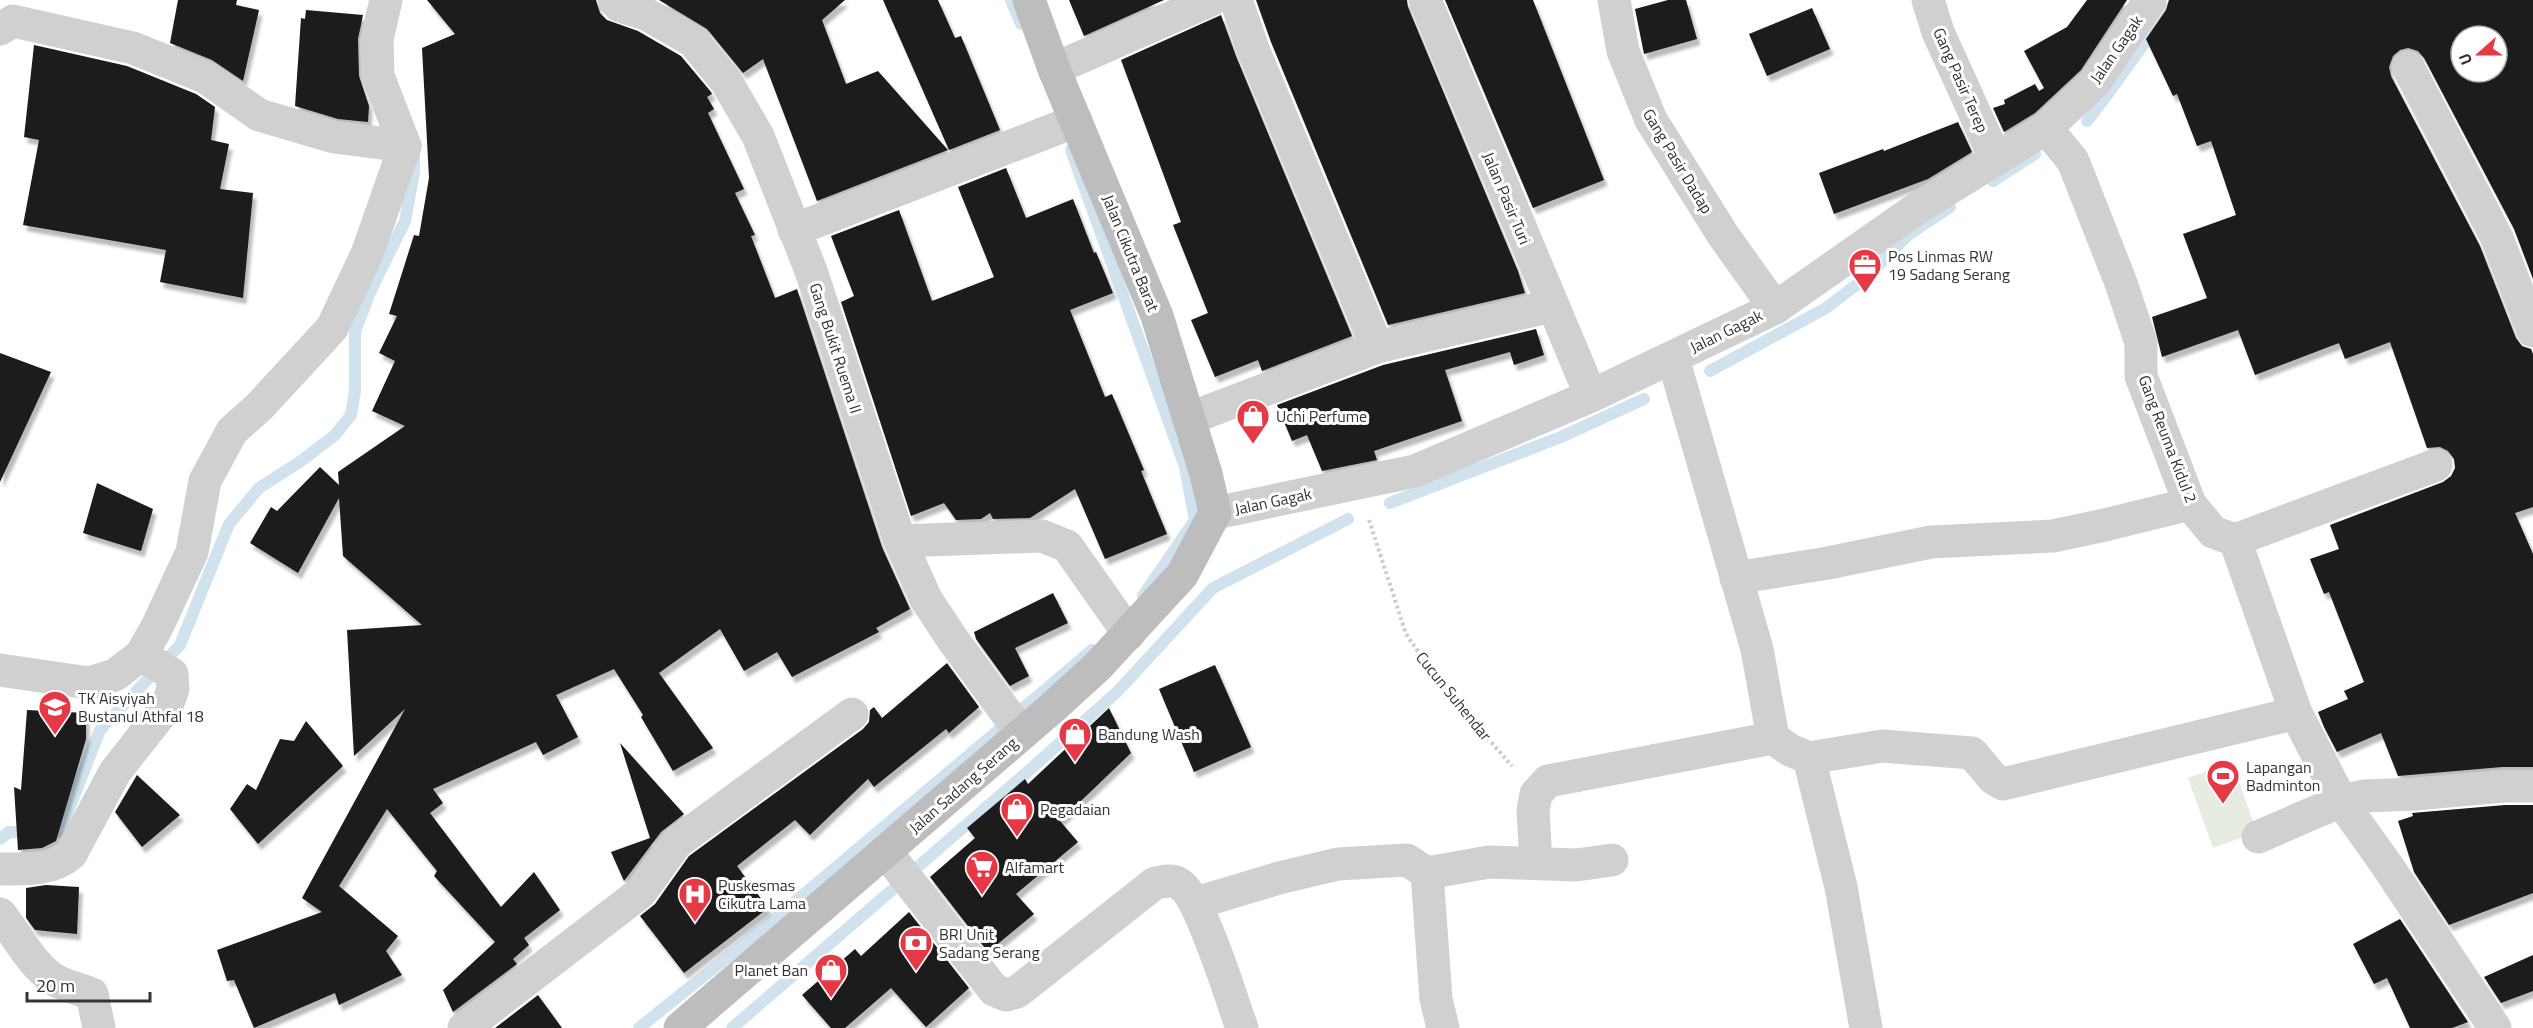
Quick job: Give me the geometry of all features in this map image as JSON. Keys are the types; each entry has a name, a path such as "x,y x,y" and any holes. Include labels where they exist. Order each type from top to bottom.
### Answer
{"main road":[{"name":"Jalan Cikutra Barat","path":"1029,0 1054,69 1157,316 1206,474 1215,513"},
{"name":"Jalan Sadang Serang","path":"680,1028 886,852 1098,666 1182,575 1215,513"}],"street":[{"path":"0,670 89,682 115,675 141,655 157,627 192,552 205,481 232,431 259,407 332,328 367,254 405,146 378,76 377,39 386,0"},
{"name":"Gang Bukit Ruema II","path":"614,0 620,6 646,14 693,41 726,81 758,136 811,271 900,541 927,599 953,640 1022,734"},
{"path":"1054,69 1211,0"},
{"path":"1236,0 1278,112 1377,347"},
{"name":"Jalan Pasir Turi","path":"1425,0 1591,396"},
{"name":"Gang Pasir Dadap","path":"1614,0 1623,51 1651,120 1723,235 1775,308"},
{"name":"Gang Pasir Terep","path":"1928,0 1938,32 1996,160"},
{"name":"Jalan Gagak","path":"1215,513 1415,471 1591,396 1775,308 1919,207 2046,128 2095,82 2151,0"},
{"path":"0,28 13,21 133,48 205,76 259,115 334,137 405,146"},
{"path":"2408,67 2497,237 2533,331"},
{"path":"794,230 1076,121"},
{"name":"Gang Reuma Kidul 2","path":"2046,128 2073,161 2121,283 2140,343 2141,376 2190,504 2213,532 2235,540"},
{"path":"1188,419 1377,347 1552,306"},
{"path":"1672,358 1757,649 1773,738 1790,750 1809,758 1882,746 1972,753 1993,778 2003,784 2296,713"},
{"path":"2436,465 2235,540 2296,713 2341,801 2386,864 2494,1028"},
{"path":"1736,578 1828,563 1931,542 2053,536 2190,504"},
{"path":"900,541 1042,536 1050,539 1067,546 1129,634"},
{"path":"0,869 48,867 62,862 71,854 115,772 167,706 170,698 173,689 172,674 141,655"},
{"path":"464,1028 640,893 676,843 852,714"},
{"path":"1536,863 1533,811 1536,794 1548,781 1773,738"},
{"path":"1809,758 1841,887 1866,1028"},
{"path":"2258,837 2341,801 2365,796 2533,786"},
{"path":"886,852 994,990 1006,995 1017,992 1155,883 1168,880 1179,883 1196,903 1242,1028"},
{"path":"1196,903 1279,878 1338,864 1407,860 1427,873 1490,862 1576,865 1612,860"},
{"path":"1427,873 1436,999 1443,1028"},
{"path":"0,914 27,953 53,979 92,994 99,1028"}],"path":[{"name":"Cucun Suhendar","path":"1357,484 1406,634 1441,685 1536,794"}],"shaded area":[{"name":"Lapangan Badminton","path":"2232,762 2257,832 2213,848 2188,778"}],"building":[{"path":"178,0 237,0 236,5 259,10 243,81 212,60 170,43"},
{"path":"427,0 596,0 600,13 607,20 638,31 681,56 711,92 712,94 707,97 714,109 708,113 744,189 735,193 755,235 751,236 775,298 797,289 882,547 910,609 876,628 879,632 792,677 777,652 744,671 720,629 659,673 713,748 673,771 641,717 643,715 614,669 556,695 578,737 543,755 536,742 433,789 443,803 430,813 501,907 534,872 560,910 524,938 529,945 513,959 517,964 453,1012 443,990 495,942 434,876 437,871 387,809 339,886 398,936 386,951 402,975 339,1005 335,993 254,1028 234,980 227,981 217,950 322,912 302,898 405,709 354,756 347,630 422,625 343,556 339,498 298,573 250,543 271,507 277,511 320,467 339,485 338,472 405,426 372,411 395,361 379,353 397,316 389,314 414,235 419,236 429,178 422,48 455,34"},
{"path":"659,0 845,0 822,20 846,84 878,71 948,150 817,201 763,59 743,73 707,29"},
{"path":"883,0 938,0 955,38 961,36 1000,130 949,150"},
{"path":"1069,0 1164,0 1084,36"},
{"path":"1256,0 1407,0 1525,293 1388,325 1271,42"},
{"path":"1445,0 1533,0 1604,180 1533,208"},
{"path":"1668,0 1686,0 1697,39 1644,54 1635,9"},
{"path":"2087,0 2127,0 2081,70 2035,113 2004,132 1993,108 2005,104 2004,100 2035,84 2039,91 2044,88 2024,51 2067,27"},
{"path":"2169,0 2533,0 2533,279 2514,229 2424,58 2418,51 2408,48 2400,50 2393,56 2389,67 2391,76 2480,246 2516,338 2522,346 2531,349 2533,354 2533,507 2515,513 2533,554 2533,767 2502,767 2398,776 2381,733 2337,752 2318,712 2348,699 2344,691 2364,682 2329,592 2324,594 2310,559 2339,549 2330,525 2443,482 2451,476 2455,468 2454,459 2448,451 2440,447 2427,448 2390,342 2345,359 2339,343 2255,375 2238,330 2162,357 2152,317 2207,298 2183,234 2236,215 2211,141 2197,146 2177,94 2173,96 2146,39 2166,10"},
{"path":"1812,8 1830,49 1767,76 1749,34"},
{"path":"306,10 363,15 358,39 359,76 369,106 368,122 338,119 295,106 301,18 305,19"},
{"path":"1221,15 1352,336 1262,371 1258,360 1215,377 1191,320 1208,313 1173,225 1181,222 1121,60"},
{"path":"34,45 127,66 196,94 215,107 211,140 229,144 220,189 253,193 243,298 160,282 166,250 23,225 39,140 24,137"},
{"path":"1958,122 1972,152 1928,179 1834,214 1819,173"},
{"path":"1006,168 1026,218 1073,199 1094,253 1096,252 1113,293 1070,310 1105,397 1112,394 1144,470 1141,471 1167,534 1105,559 1075,489 1030,518 993,519 990,513 981,519 956,520 944,503 911,516 841,302 854,296 831,236 899,210 932,301 994,277 958,187"},
{"path":"1536,329 1544,355 1514,365 1510,352 1445,370 1462,421 1374,451 1377,460 1322,471 1307,435 1292,441 1277,405 1383,365"},
{"path":"0,353 51,372 0,482"},
{"path":"97,483 153,509 141,551 83,533"},
{"path":"1053,593 1068,623 1015,648 1029,676 1010,686 976,639 974,632"},
{"path":"947,663 979,707 949,733 946,729 874,787 868,779 810,835 795,820 737,866 768,908 684,973 640,916 655,904 689,856 863,729 869,722 870,710 874,707 882,718"},
{"path":"1215,665 1251,747 1194,772 1159,689"},
{"path":"1109,708 1131,753 1060,821 1078,842 1016,894 1034,914 988,952 930,877 975,838 967,828 1025,779 1028,784"},
{"path":"27,710 86,713 86,739 56,841 42,848 18,850 14,787 21,790"},
{"path":"306,721 343,766 258,844 230,809 247,784 256,790 280,739 294,741"},
{"path":"620,743 684,814 661,832 624,881 611,852 650,838"},
{"path":"137,775 180,815 142,847 115,812"},
{"path":"2505,805 2533,805 2533,893 2449,925 2414,872 2398,821 2413,816 2412,813"},
{"path":"46,885 79,887 77,934 35,930 26,918 26,888"},
{"path":"909,912 969,988 926,1027 891,988 845,1028 831,1028 802,995 855,949 861,956"},
{"path":"2400,919 2468,1022 2452,1028 2410,1028 2387,978 2374,984 2353,944"},
{"path":"2533,955 2533,991 2501,1003 2484,977"},
{"path":"538,995 562,1028 495,1028"}],"waterway":[{"path":"1011,0 1021,24"},
{"path":"2087,121 2177,0"},
{"path":"1071,150 1185,467 1195,520 1143,596"},
{"path":"1993,181 2035,154"},
{"path":"0,839 9,832 60,832 100,730 180,645 229,524 259,488 301,461 335,435 351,415 355,391 355,332 370,292 405,221 414,172 414,155"},
{"path":"1710,371 1826,308 1868,276 1908,235 1950,207"},
{"path":"1390,503 1561,437 1644,399"},
{"path":"913,871 1117,692 1213,588 1348,519"},
{"path":"1020,711 1092,650"},
{"path":"639,1028 765,927 1007,723"},
{"path":"732,1028 892,890"}],"place":[{"name":"Pos Linmas RW 19 Sadang Serang","path":"1865,294"},
{"name":"Uchi Perfume","path":"1253,445"},
{"name":"TK Aisyiyah Bustanul Athfal 18","path":"55,736"},
{"name":"Bandung Wash","path":"1075,763"},
{"name":"Lapangan Badminton","path":"2223,805"},
{"name":"Pegadaian","path":"1017,838"},
{"name":"Alfamart","path":"982,896"},
{"name":"Puskesmas Cikutra Lama","path":"695,923"},
{"name":"BRI Unit Sadang Serang","path":"916,972"},
{"name":"Planet Ban","path":"831,999"}]}
